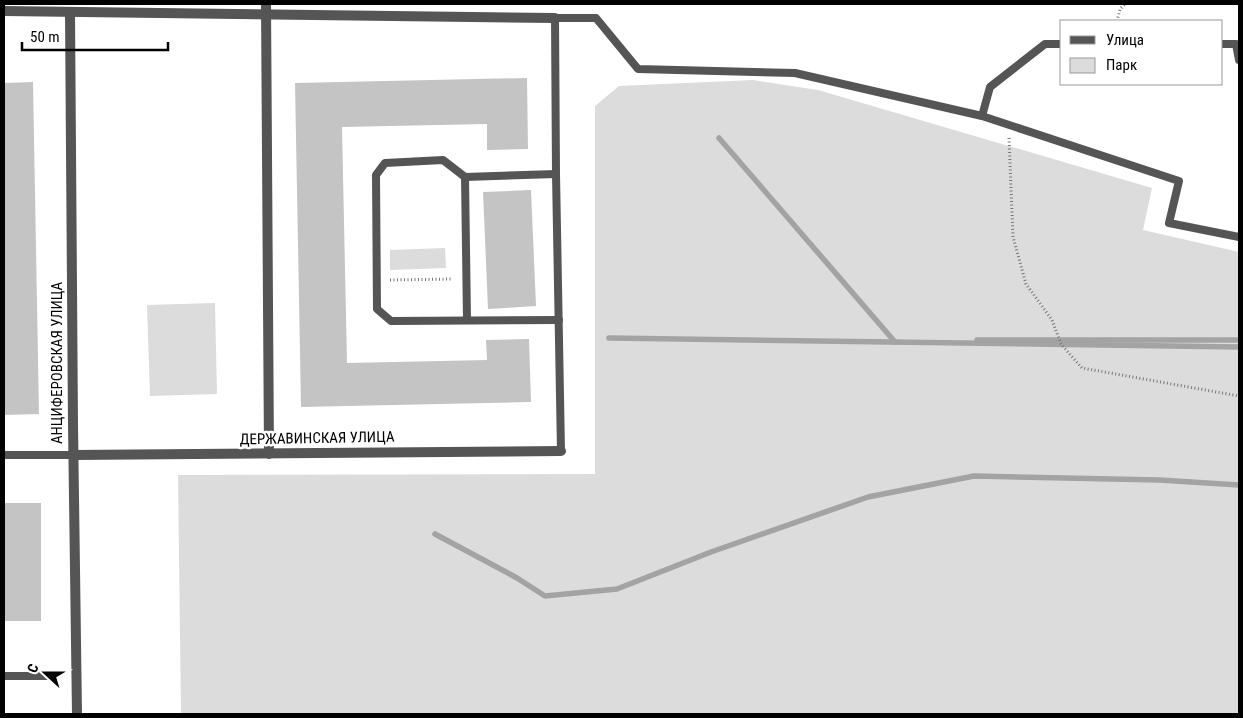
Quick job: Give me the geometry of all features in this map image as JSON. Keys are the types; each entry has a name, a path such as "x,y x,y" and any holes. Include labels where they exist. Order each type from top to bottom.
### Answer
{"street":[{"path":"266,4 269,454"},
{"path":"4,11 555,18"},
{"name":"АНЦИФЕРОВСКАЯ УЛИЦА","path":"70,12 76,714"},
{"name":"ДЕРЖАВИНСКАЯ УЛИЦА","path":"73,455 561,451"}],"lane":[{"path":"561,451 555,18 596,18 638,69 795,73 982,116 1179,181 1169,223 1239,237"},
{"path":"982,116 990,87 1045,44 1060,44"},
{"path":"1223,44 1236,44 1239,60"},
{"path":"556,174 465,177 443,160 385,163 376,175 376,280 377,309 391,320 559,320"},
{"path":"465,177 467,320"},
{"path":"4,455 73,455"},
{"path":"4,676 50,676"}],"path":[{"path":"1117,20 1120,9 1124,4"},
{"path":"1008,125 1013,237 1026,284 1052,320 1062,344 1082,368 1239,396"},
{"path":"376,280 466,278"}],"green space":[{"path":"753,80 818,90 1152,188 1143,230 1239,252 1239,714 181,714 178,475 595,474 595,106 619,86"},
{"path":"445,248 446,268 390,270 390,250"},
{"path":"215,303 217,394 150,396 147,305"}],"building":[{"path":"527,78 528,149 487,150 487,124 342,127 347,363 487,360 486,340 529,339 531,402 301,407 295,83"},
{"path":"33,82 39,414 4,415 4,83"},
{"path":"531,190 536,306 488,309 483,192"},
{"path":"4,503 41,503 41,621 4,621"}],"waterway":[{"path":"719,138 895,342"},
{"path":"609,338 1239,347"},
{"path":"977,340 1239,340"},
{"path":"435,534 517,578 545,596 617,589 711,552 868,497 974,476 1159,480 1239,485"}]}
